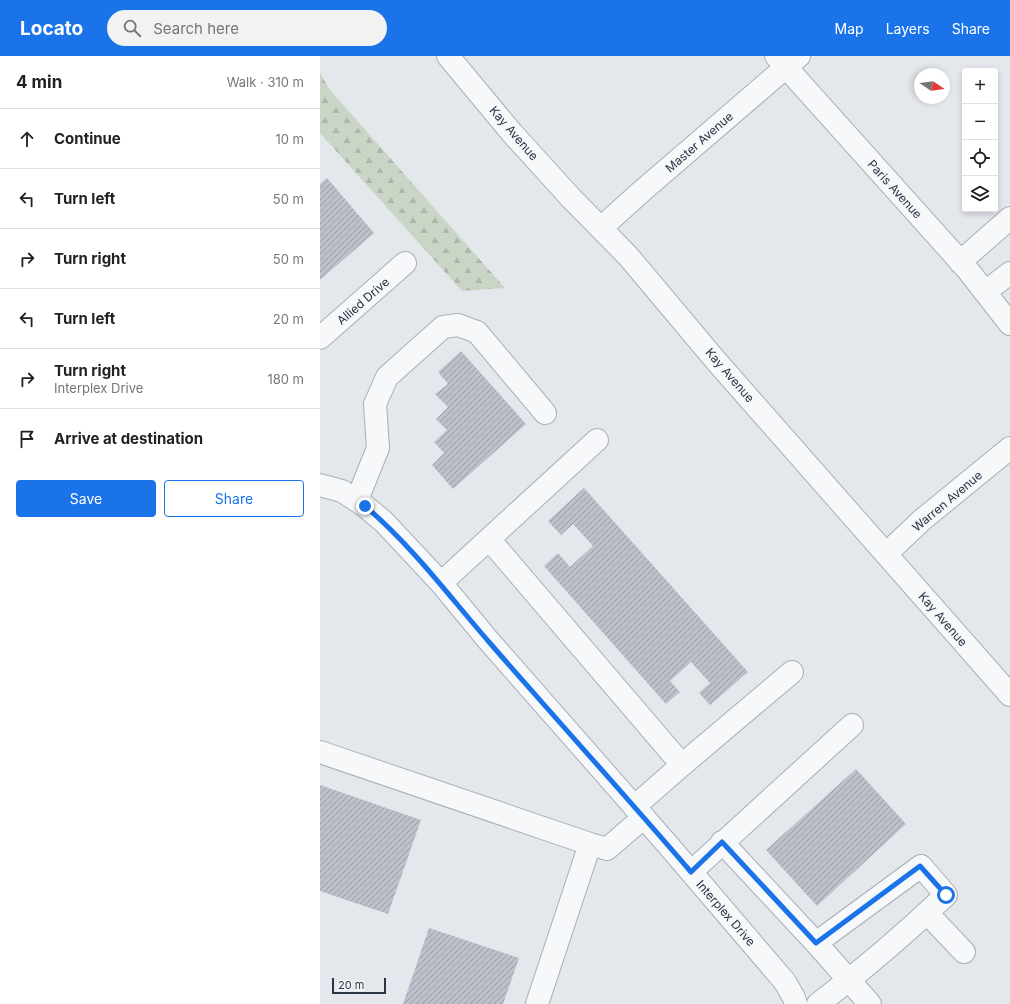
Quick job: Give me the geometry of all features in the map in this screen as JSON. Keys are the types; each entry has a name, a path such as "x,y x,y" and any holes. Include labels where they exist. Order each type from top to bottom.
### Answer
{"street":[{"name":"Kay Avenue","path":"448,56 512,133 628,256 717,362 1010,695"},
{"name":"Master Avenue","path":"601,228 787,60"},
{"name":"Paris Avenue","path":"787,60 960,262 1010,324"},
{"path":"960,262 1010,218"},
{"name":"Allied Drive","path":"320,338 405,263"},
{"path":"985,292 1010,273"},
{"path":"357,500 378,448 375,404 387,377 443,327 458,325 477,332 545,413"},
{"path":"441,583 597,440"},
{"name":"Warren Avenue","path":"886,554 922,520 1010,448"},
{"name":"Interplex Drive","path":"320,485 342,491 365,506 384,522 441,583 488,640 639,812 785,982 796,1004"},
{"path":"490,539 682,765"},
{"path":"320,752 607,849 682,765 792,672"},
{"path":"691,872 722,842 852,725"},
{"path":"722,842 816,943 870,1004"},
{"path":"537,1004 590,844"},
{"path":"816,943 920,866 946,895 849,981 818,1004"},
{"path":"927,913 964,952"}],"green space":[{"path":"320,73 330,90 505,288 462,291 320,133"}],"building":[{"path":"327,178 374,233 320,280 320,184"},
{"path":"461,351 526,424 453,489 432,465 444,453 434,442 447,430 436,419 448,407 435,394 448,384 438,372"},
{"path":"584,488 748,672 710,705 699,693 710,683 691,662 670,681 680,692 666,704 544,566 558,553 570,567 593,546 573,524 561,535 548,521"},
{"path":"856,769 906,824 817,906 766,850"},
{"path":"320,785 421,820 388,914 320,891"},
{"path":"429,928 519,958 503,1004 403,1004"}],"route":[{"path":"365,506 384,522 441,583 488,640 691,872 722,842 816,943 920,866 946,895"}]}
